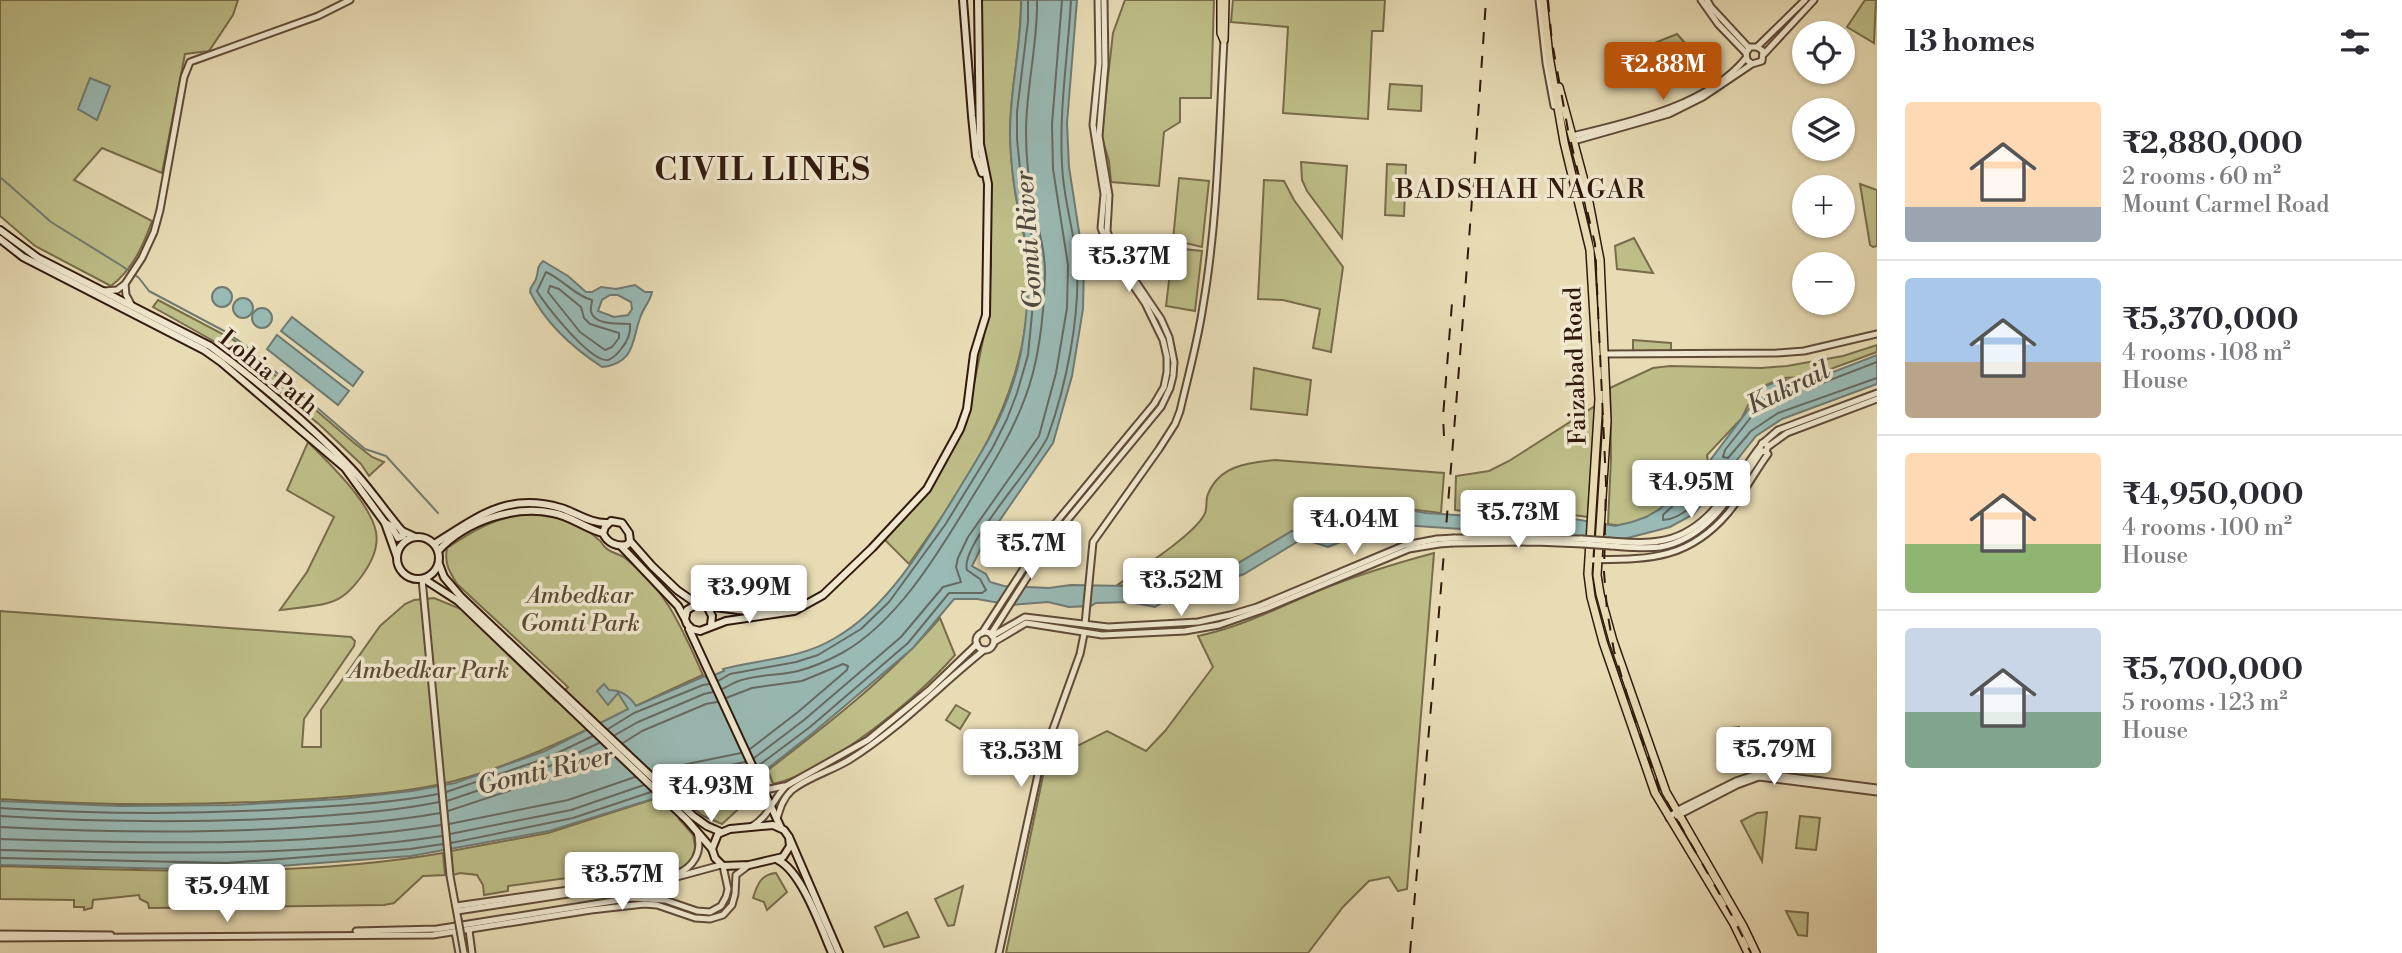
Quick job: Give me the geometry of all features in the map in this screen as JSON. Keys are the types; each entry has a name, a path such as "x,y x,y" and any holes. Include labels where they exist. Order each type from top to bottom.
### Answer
{"main road":[{"path":"434,544 483,513 503,506 524,503 554,506 572,511 596,523 613,520 622,523 629,533 630,541 677,590 696,604 754,612 797,607 823,595 872,548 927,489 960,429 967,408 974,354 986,315 986,177 979,155 963,0"},
{"path":"978,0 979,155"},
{"path":"1223,0 1224,40"},
{"path":"1542,0 1560,125"},
{"name":"Faizabad Road","path":"1542,0 1556,77 1599,247 1607,421 1597,513"},
{"name":"Faizabad Road","path":"1560,125 1590,250 1599,399 1595,555 1600,594 1613,641 1666,792 1756,953"},
{"name":"Lohia Path","path":"0,230 37,258 210,346 324,442 356,474 402,531 415,537"},
{"name":"Lohia Path","path":"0,239 23,257 204,350 221,362 345,468 385,523 397,557"},
{"path":"438,551 482,521 516,511 554,513 603,533 609,542 621,546 630,541"},
{"path":"385,523 391,526 398,538 403,536 402,531"},
{"path":"603,533 608,523"},
{"path":"439,564 433,573 423,579 405,575 397,564 400,546 415,537 422,537 434,544 444,577 461,597 690,818 721,832 769,825 781,828"},
{"path":"621,546 678,606 781,828 789,836 839,953"},
{"name":"Faizabad Road","path":"1595,555 1589,560 1591,597 1603,642 1655,793 1734,924 1748,953"},
{"path":"423,579 458,601 572,704"},
{"path":"686,621 687,610 696,604"},
{"path":"702,655 702,637 712,616 707,606"},
{"path":"686,621 696,631 709,626 794,611 797,607"},
{"path":"690,818 722,865 748,865 778,860 788,850 789,836"},
{"path":"712,849 715,838 721,832"},
{"path":"778,860 789,867 803,890 832,953"}],"street":[{"path":"103,291 117,290 126,283 153,235 184,77 190,62 318,16 350,0"},
{"path":"1098,0 1103,43"},
{"path":"763,787 777,789 786,786 868,740 929,691 977,644 977,638 1044,537 1063,518 1154,404 1164,387 1167,357 1155,321 1110,252 1101,228 1104,194 1093,125 1103,43 1104,0"},
{"name":"Faizabad Road","path":"1542,0 1546,63 1560,125"},
{"path":"1701,0 1707,11 1747,53"},
{"path":"1707,0 1747,53 1752,64"},
{"path":"1573,138 1673,107 1712,86 1740,66 1747,53 1758,47 1805,0"},
{"path":"1573,138 1669,114 1703,97 1752,64 1762,61 1764,54 1814,0"},
{"path":"1085,623 1093,542 1159,449 1180,411 1206,284 1221,117 1224,40"},
{"path":"1758,47 1764,54"},
{"path":"126,283 126,295 132,306"},
{"path":"1604,354 1777,353 1804,351 1877,334"},
{"path":"1070,626 1084,634 1101,635 1185,631 1219,625 1415,542 1437,538 1500,537 1658,542 1676,537 1695,528 1715,510 1778,430 1877,393"},
{"path":"1764,448 1787,433 1877,399"},
{"path":"1595,555 1622,560 1681,550 1694,544 1729,511 1768,454 1764,448"},
{"path":"777,819 789,793 799,785 849,760 894,727 984,650 990,648 992,638 1019,588 1063,518"},
{"path":"423,579 450,876 464,953"},
{"path":"992,638 1026,623 1070,626 1085,623 1102,626 1198,622 1278,601"},
{"path":"1101,635 1102,626"},
{"path":"982,633 992,638"},
{"path":"999,953 1040,765 1080,654 1084,634"},
{"path":"977,644 984,650"},
{"path":"1669,818 1736,781 1760,773 1877,790"},
{"path":"751,827 766,816 786,786"},
{"path":"456,909 674,875 685,871 698,855 695,828"},
{"path":"456,909 680,877 722,865 728,889 721,906 710,912 697,911 665,900 632,898 468,927"},
{"path":"0,936 454,929 629,905 657,905 700,919 715,919 732,905 736,875 748,865"},
{"path":"468,927 472,953"},
{"path":"454,929 459,953"}],"green space":[{"path":"0,0 238,0 233,15 209,51 185,54 162,173 102,148 74,180 152,221 136,256 111,286 35,246 0,216"},
{"path":"978,0 1021,0 1010,138 1014,187 1029,264 1028,308 1022,348 1011,387 996,424 956,495 909,564 884,539 930,489 966,424 988,315 991,264 989,181 982,146"},
{"path":"1125,0 1214,0 1211,98 1180,98 1180,122 1164,132 1159,186 1111,182 1109,161 1102,138 1113,33"},
{"path":"1233,0 1385,0 1383,31 1372,31 1368,119 1283,113 1288,27 1231,22"},
{"path":"1865,0 1876,0 1874,43 1855,32 1855,21 1851,21"},
{"path":"1677,34 1693,52 1647,75 1642,48"},
{"path":"1390,84 1422,86 1421,111 1388,109"},
{"path":"1301,162 1347,166 1342,238 1307,191 1302,180"},
{"path":"1387,164 1406,165 1404,216 1385,215"},
{"path":"1179,178 1209,181 1202,247 1173,240"},
{"path":"1264,180 1284,181 1294,200 1343,267 1331,352 1313,348 1320,309 1283,300 1258,299"},
{"path":"1860,184 1877,190 1877,246 1873,247 1870,245"},
{"path":"1634,238 1653,273 1617,269 1615,246"},
{"path":"1173,248 1202,251 1195,311 1166,306"},
{"path":"158,300 234,340 353,442 372,457 384,462 369,476 361,464 321,426 233,352 153,307"},
{"path":"1633,340 1671,343 1671,351 1633,351"},
{"path":"1877,345 1877,352 1809,377 1782,378 1764,386 1748,405 1742,418 1707,455 1708,462 1664,506 1637,521 1623,525 1608,524 1610,388 1653,368 1787,366 1843,356"},
{"path":"1254,368 1311,380 1307,415 1251,409"},
{"path":"1595,406 1588,517 1455,510 1456,476 1489,471 1509,461"},
{"path":"308,442 348,484 366,508 376,532 376,544 364,572 343,596 322,604 280,610 307,572 334,517 287,490"},
{"path":"1275,460 1444,473 1441,513 1391,507 1348,522 1332,532 1292,531 1220,571 1172,582 1116,586 1189,533 1205,513 1208,494 1213,484 1227,471 1245,464"},
{"path":"529,514 557,518 583,528 608,550 623,557 639,570 672,611 703,675 518,760 454,781 419,788 312,799 234,803 117,804 0,799 0,611 351,637 355,641 354,646 304,719 302,747 321,747 321,710 380,626 405,604 414,600 434,598 461,609 556,701 568,687 457,584 447,563 447,548 467,536 496,521"},
{"path":"1434,553 1407,889 1398,891 1389,877 1369,881 1343,907 1308,953 1006,953 1044,771 1075,747 1107,731 1146,751 1165,731 1213,667 1198,636 1247,621 1352,578"},
{"path":"940,618 955,655 938,673 895,712 845,749 796,777 773,784 768,770 836,717 879,679"},
{"path":"956,705 970,713 960,729 946,720"},
{"path":"1739,727 1741,749 1728,755 1719,730"},
{"path":"749,778 756,793 722,824 703,816 692,807 679,819 693,835 696,851 693,860 684,868 665,870 663,865 508,886 508,891 484,895 483,885 477,875 453,875 451,851 548,833 651,800 725,787"},
{"path":"1767,812 1762,861 1741,821 1757,813"},
{"path":"1800,816 1820,818 1816,850 1796,848"},
{"path":"443,853 445,875 423,876 394,903 384,905 149,908 148,903 140,899 139,895 93,900 92,908 84,910 84,907 74,907 74,900 0,899 0,866 222,871 333,866"},
{"path":"776,873 787,892 767,910 764,902 753,898 763,878"},
{"path":"963,886 954,925 948,926 935,899"},
{"path":"1786,911 1808,913 1807,936 1798,935"},
{"path":"907,912 919,937 884,947 875,927"}],"water":[{"path":"1021,0 1077,0 1067,123 1069,167 1084,264 1083,309 1072,376 1053,443 982,546 972,566 986,574 990,582 1004,586 1049,588 1172,582 1235,565 1292,531 1332,532 1348,522 1391,507 1426,513 1515,519 1551,515 1615,526 1646,517 1660,509 1686,486 1708,463 1766,386 1781,380 1810,381 1877,355 1877,384 1782,419 1756,436 1694,514 1670,527 1620,540 1572,536 1567,531 1491,531 1387,524 1328,547 1309,541 1297,542 1244,574 1206,588 1173,596 1155,607 1130,602 1069,607 1048,602 1011,605 977,599 954,599 913,648 767,769 749,777 656,798 549,831 411,856 227,870 0,865 0,801 120,806 232,805 340,799 455,783 545,751 628,709 618,693 608,705 597,691 604,684 609,690 624,694 636,706 705,676 707,678 724,671 723,669 780,658 822,645 855,625 891,589 936,526 990,438 1007,402 1019,361 1029,274 1028,252 1014,187 1010,138"},
{"path":"90,78 110,86 97,120 78,109"},
{"path":"543,261 568,276 586,292 601,287 616,289 635,285 645,292 652,292 641,314 630,350 621,361 602,367 581,352 544,315 530,292 538,267","holes":["610,295 618,295 631,302 632,309 628,315 614,317 598,311 602,300"]},
{"path":"222,287 229,290 232,297 229,304 222,307 215,304 212,297 215,290"},
{"path":"239,298 247,298 253,308 247,318 239,318 233,312 233,304"},
{"path":"258,308 266,308 272,318 266,328 258,328 252,322 252,314"},
{"path":"292,317 363,372 353,386 281,331"},
{"path":"277,335 349,391 338,405 267,349"}],"waterway":[{"path":"0,177 51,222 122,266 139,278 149,291 242,343 365,449 386,456 438,513"}],"railway":[{"path":"1410,953 1460,357 1486,0"},
{"path":"1548,0 1552,42 1568,130 1595,244 1606,483 1604,572 1614,651 1659,788 1751,953"},
{"path":"1444,436 1443,417 1452,303"}],"district":[{"name":"CIVIL LINES","path":"763,169"},
{"name":"BADSHAH NAGAR","path":"1521,189"}],"water label":[{"name":"Gomti River","path":"1028,240"},
{"name":"Kukrail","path":"1788,387"},
{"name":"Gomti River","path":"545,770"}],"park label":[{"name":"Ambedkar Gomti Park","path":"580,609"},
{"name":"Ambedkar Park","path":"429,670"}]}
